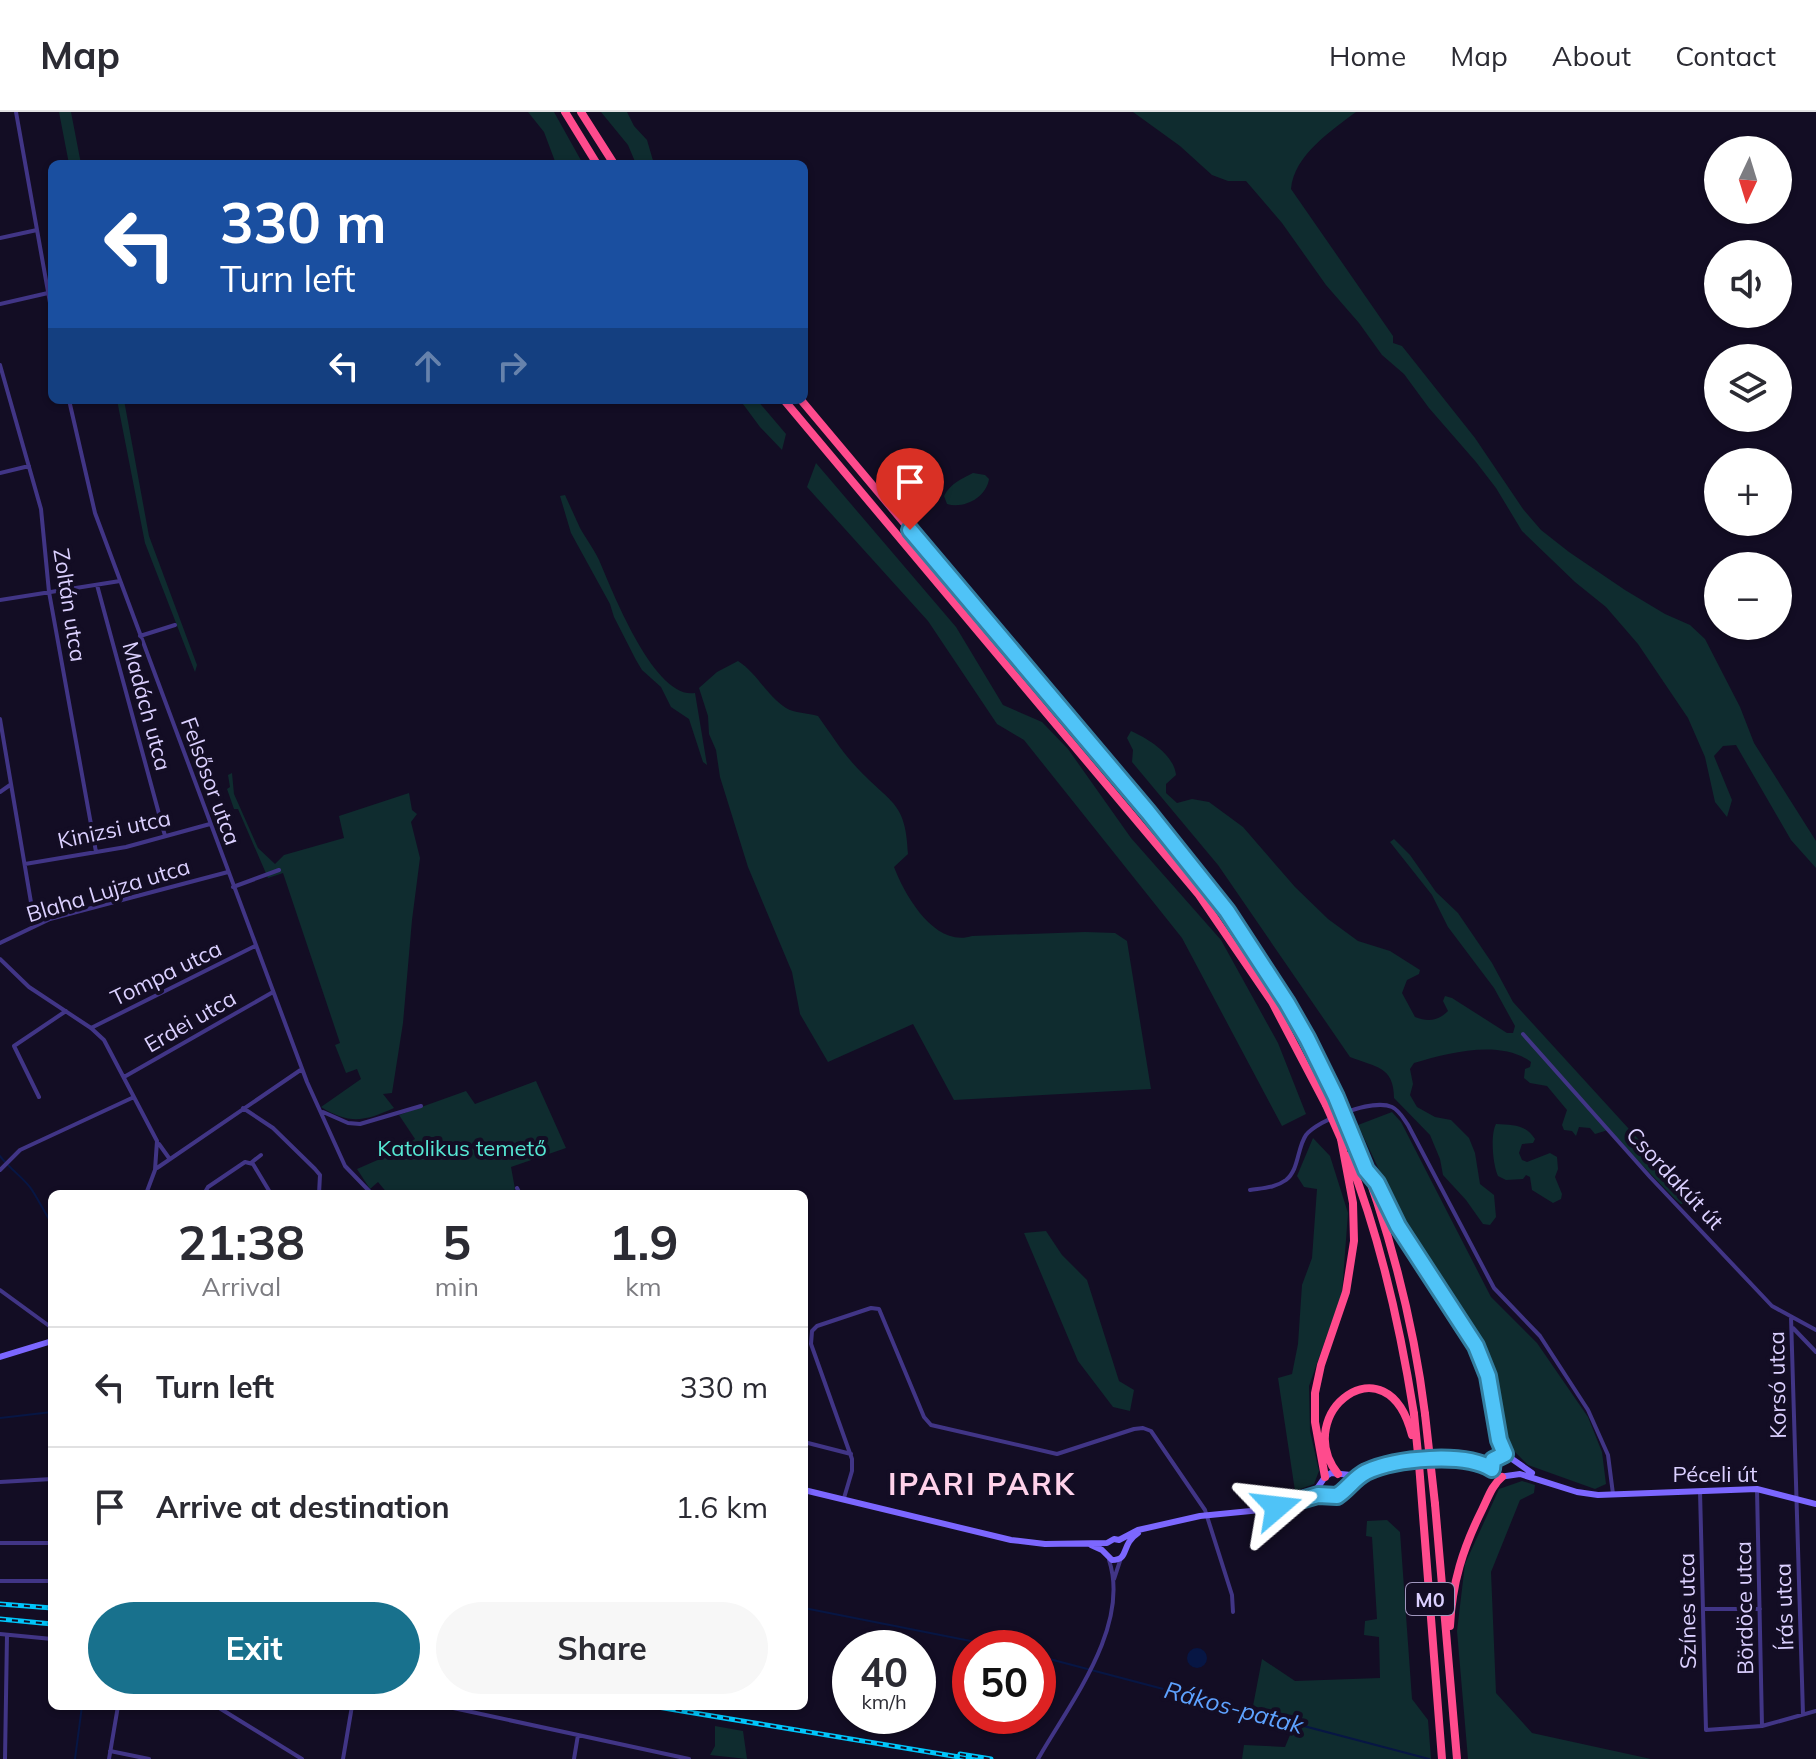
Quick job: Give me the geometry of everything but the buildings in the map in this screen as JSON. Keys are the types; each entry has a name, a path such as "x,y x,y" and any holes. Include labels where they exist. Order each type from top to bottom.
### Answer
{"highway":[{"path":"565,112 595,160"},
{"path":"581,112 611,160"},
{"name":"M0","path":"787,404 1199,895 1272,1002 1326,1105 1361,1191 1387,1276 1414,1414 1442,1759"},
{"name":"M0","path":"804,404 1203,879 1287,1003 1336,1097 1366,1170 1404,1293 1425,1414 1457,1759"},
{"path":"1324,1480 1315,1422 1315,1393 1321,1365 1346,1292 1354,1241 1353,1203 1341,1139"},
{"path":"1366,1170 1377,1183 1398,1226 1476,1346 1488,1376 1499,1440 1505,1454"},
{"path":"1339,1475 1327,1448 1328,1421 1333,1409 1350,1393 1362,1389 1375,1389 1393,1397 1407,1415 1419,1464"},
{"path":"1449,1659 1451,1602 1456,1575 1480,1513 1495,1485 1507,1476"}],"main road":[{"path":"0,1357 48,1342"},
{"path":"1296,1501 1316,1490 1331,1473 1366,1472 1402,1463 1493,1460 1505,1454 1546,1480"},
{"path":"1457,1459 1478,1463 1507,1476 1524,1474 1546,1480"},
{"path":"1492,1469 1493,1460"},
{"path":"1507,1476 1514,1462"},
{"path":"808,1491 1011,1540 1045,1544 1080,1541 1122,1543 1153,1527 1207,1515 1255,1511 1328,1495 1337,1496 1366,1472"},
{"path":"1339,1475 1345,1488"},
{"path":"1324,1480 1323,1490 1328,1495"},
{"name":"Péceli út","path":"1546,1480 1586,1494 1757,1489 1816,1504"},
{"path":"1080,1541 1115,1560 1121,1558 1122,1543"},
{"path":"1107,1543 1107,1555"}],"street":[{"path":"0,304 48,293 16,112"},
{"path":"0,238 37,230"},
{"name":"Zoltán utca","path":"0,365 41,509 49,592 96,852"},
{"name":"Felsősor utca","path":"70,404 95,513 255,946 302,1069 345,1166 368,1190"},
{"path":"0,473 29,466"},
{"path":"0,600 120,581"},
{"name":"Madách utca","path":"97,585 165,836"},
{"path":"140,636 175,625"},
{"path":"0,719 35,926"},
{"path":"0,792 10,785"},
{"name":"Kinizsi utca","path":"25,864 126,847 210,824"},
{"path":"233,887 279,870"},
{"name":"Blaha Lujza utca","path":"0,943 50,919 228,872"},
{"name":"Tompa utca","path":"91,1028 255,946"},
{"path":"0,959 19,979 104,1040 169,1158"},
{"name":"Erdei utca","path":"124,1077 273,992"},
{"path":"39,1097 14,1046 66,1011"},
{"name":"Csordakút út","path":"1523,1034 1772,1306 1816,1330"},
{"path":"155,1170 302,1069"},
{"path":"4,1167 20,1150 134,1097"},
{"path":"1250,1190 1273,1187 1289,1177 1305,1137 1319,1125 1363,1106 1381,1104 1395,1108 1408,1125 1494,1288 1540,1336 1588,1410 1608,1455 1613,1494"},
{"path":"321,1111 358,1125 421,1106"},
{"path":"243,1108 273,1128 315,1169 321,1181 320,1190"},
{"path":"148,1190 155,1170 157,1141"},
{"path":"206,1190 245,1162 261,1155"},
{"path":"249,1162 268,1190"},
{"path":"0,1290 48,1325"},
{"path":"844,1501 852,1471 851,1454 811,1344 812,1331 817,1326 871,1308 879,1309 924,1417 931,1425 1057,1454 1146,1428 1161,1444 1207,1515 1232,1595 1233,1612"},
{"name":"Korsó utca","path":"1791,1317 1797,1499"},
{"path":"1792,1327 1816,1352"},
{"path":"808,1443 851,1454"},
{"path":"0,1482 48,1479"},
{"name":"Bördöce utca","path":"1757,1489 1762,1726"},
{"name":"Színes utca","path":"1700,1491 1706,1730 1762,1726"},
{"name":"Írás utca","path":"1797,1499 1803,1714"},
{"path":"0,1543 48,1543"},
{"path":"1107,1555 1113,1585"},
{"path":"1039,1756 1095,1660 1108,1628 1113,1585 1121,1558"},
{"path":"0,1581 48,1581"},
{"path":"1703,1609 1760,1609"},
{"path":"0,1634 48,1639"},
{"path":"5,1759 7,1635"},
{"path":"109,1759 117,1710"},
{"path":"222,1710 302,1759"},
{"path":"343,1759 351,1710"},
{"path":"462,1710 689,1759"},
{"path":"1762,1726 1816,1711"},
{"path":"574,1759 578,1735"},
{"path":"110,1751 149,1759"}],"green space":[{"path":"59,112 71,112 80,160 68,160"},
{"path":"528,112 554,112 581,160 554,160 544,132"},
{"path":"601,112 627,112 634,126 647,140 653,160 634,160 628,145"},
{"path":"1133,112 1356,112 1306,155 1291,189 1393,336 1393,343 1402,346 1475,438 1541,530 1625,590 1690,625 1706,640 1740,707 1754,743 1816,841 1816,868 1791,840 1736,745 1723,746 1714,756 1732,800 1727,817 1715,802 1705,757 1688,718 1638,644 1606,607 1522,531 1476,462 1404,374 1382,355 1282,223 1246,181 1228,181 1212,175 1180,146"},
{"path":"118,404 125,404 149,536 197,665 195,672 145,543"},
{"path":"743,404 760,404 786,434 782,450"},
{"path":"816,463 956,627 1003,705 1042,722 1068,749 1131,838 1221,940 1278,1043 1306,1114 1282,1126 1182,938 1024,740 997,724 928,621 807,487"},
{"path":"973,473 989,479 984,492 967,503 947,504 944,496 949,488"},
{"path":"565,495 624,617 650,662 680,691 695,693 707,765 703,762 689,719 671,707 661,687 636,660 571,533 560,496"},
{"path":"738,661 786,708 818,716 854,765 895,806 904,824 908,854 894,867 914,905 934,927 958,938 1085,932 1115,933 1127,941 1151,1089 954,1100 913,1024 828,1062 800,1014 792,972 748,867 709,734 708,716 699,688 717,672"},
{"path":"1131,731 1153,743 1171,761 1176,775 1166,784 1166,793 1177,803 1192,799 1209,802 1243,827 1295,887 1328,919 1358,941 1390,951 1420,970 1419,974 1407,980 1402,993 1415,1017 1433,1020 1440,1017 1448,1011 1443,1001 1445,996 1507,1033 1513,1033 1515,1026 1494,988 1448,927 1432,895 1390,842 1394,839 1410,855 1436,892 1458,913 1492,963 1513,1002 1692,1198 1693,1204 1681,1204 1675,1199 1608,1130 1595,1134 1590,1128 1579,1127 1576,1136 1572,1131 1564,1130 1562,1125 1567,1110 1547,1086 1530,1083 1524,1078 1525,1069 1530,1067 1531,1062 1518,1055 1474,1050 1414,1063 1410,1069 1413,1084 1410,1095 1417,1107 1435,1117 1451,1120 1469,1138 1480,1184 1494,1195 1496,1217 1490,1225 1483,1224 1443,1175 1430,1135 1394,1098 1387,1074 1350,1057 1218,865 1132,762 1133,750 1127,738"},
{"path":"232,773 234,794 258,848 275,864 284,855 344,838 339,816 409,793 412,810 417,814 411,822 420,858 403,1023 392,1093 383,1094 394,1108 366,1118 349,1119 321,1107 361,1079 357,1069 346,1073 335,1045 340,1043 283,873 268,878 238,809 234,809 227,789 230,787 228,775"},
{"name":"Katolikus temető","path":"536,1081 566,1148 511,1167 514,1190 385,1190 378,1182 370,1189 357,1169 415,1139 399,1115 466,1091 475,1104"},
{"path":"1392,1112 1401,1122 1491,1297 1537,1343 1588,1417 1602,1452 1606,1484 1595,1489 1528,1465 1506,1443 1490,1361 1395,1204 1358,1125"},
{"path":"1496,1124 1523,1128 1535,1139 1533,1143 1522,1144 1519,1153 1522,1160 1527,1162 1550,1153 1557,1157 1555,1177 1561,1199 1553,1203 1532,1190 1530,1177 1526,1175 1523,1179 1506,1180 1498,1176 1493,1150"},
{"path":"1313,1138 1330,1156 1348,1213 1342,1293 1309,1386 1310,1431 1319,1471 1314,1484 1295,1491 1278,1378 1292,1374 1298,1344 1302,1285 1312,1258 1317,1189 1304,1187 1297,1176"},
{"path":"1046,1231 1062,1255 1087,1280 1119,1381 1134,1390 1130,1411 1113,1407 1078,1361 1024,1233"},
{"path":"1522,1481 1535,1485 1534,1493 1520,1500 1491,1572 1496,1693 1532,1733 1651,1759 1468,1759 1457,1631 1465,1564 1499,1489"},
{"path":"1387,1520 1400,1532 1412,1699 1428,1720 1431,1759 1242,1759 1244,1745 1285,1747 1297,1718 1253,1706 1262,1659 1295,1681 1380,1678 1379,1637 1364,1635 1365,1621 1377,1619 1372,1537 1366,1536 1367,1521"},
{"path":"715,1726 743,1731 747,1759 710,1755 715,1746"}],"water":[{"path":"1197,1648 1204,1651 1207,1658 1204,1665 1197,1668 1190,1665 1187,1658 1190,1651"}],"waterway":[{"path":"0,1156 29,1186 48,1217"},
{"name":"Rákos-patak","path":"0,1418 48,1412"},
{"name":"Rákos-patak","path":"808,1609 952,1637"},
{"name":"Rákos-patak","path":"1056,1661 1429,1759"},
{"path":"75,1759 81,1710"}],"railway":[{"path":"0,1604 48,1608"},
{"path":"0,1619 48,1624"},
{"path":"676,1710 971,1759"},
{"path":"960,1754 991,1759"}],"district":[{"name":"IPARI PARK","path":"982,1484"}],"route":[{"path":"910,530 1148,812 1227,911 1307,1038 1353,1134 1366,1170 1377,1183 1398,1226 1476,1346 1485,1366 1499,1440 1505,1454 1493,1460 1492,1469 1457,1459 1394,1464 1366,1472 1337,1496 1318,1495 1277,1507"}]}
